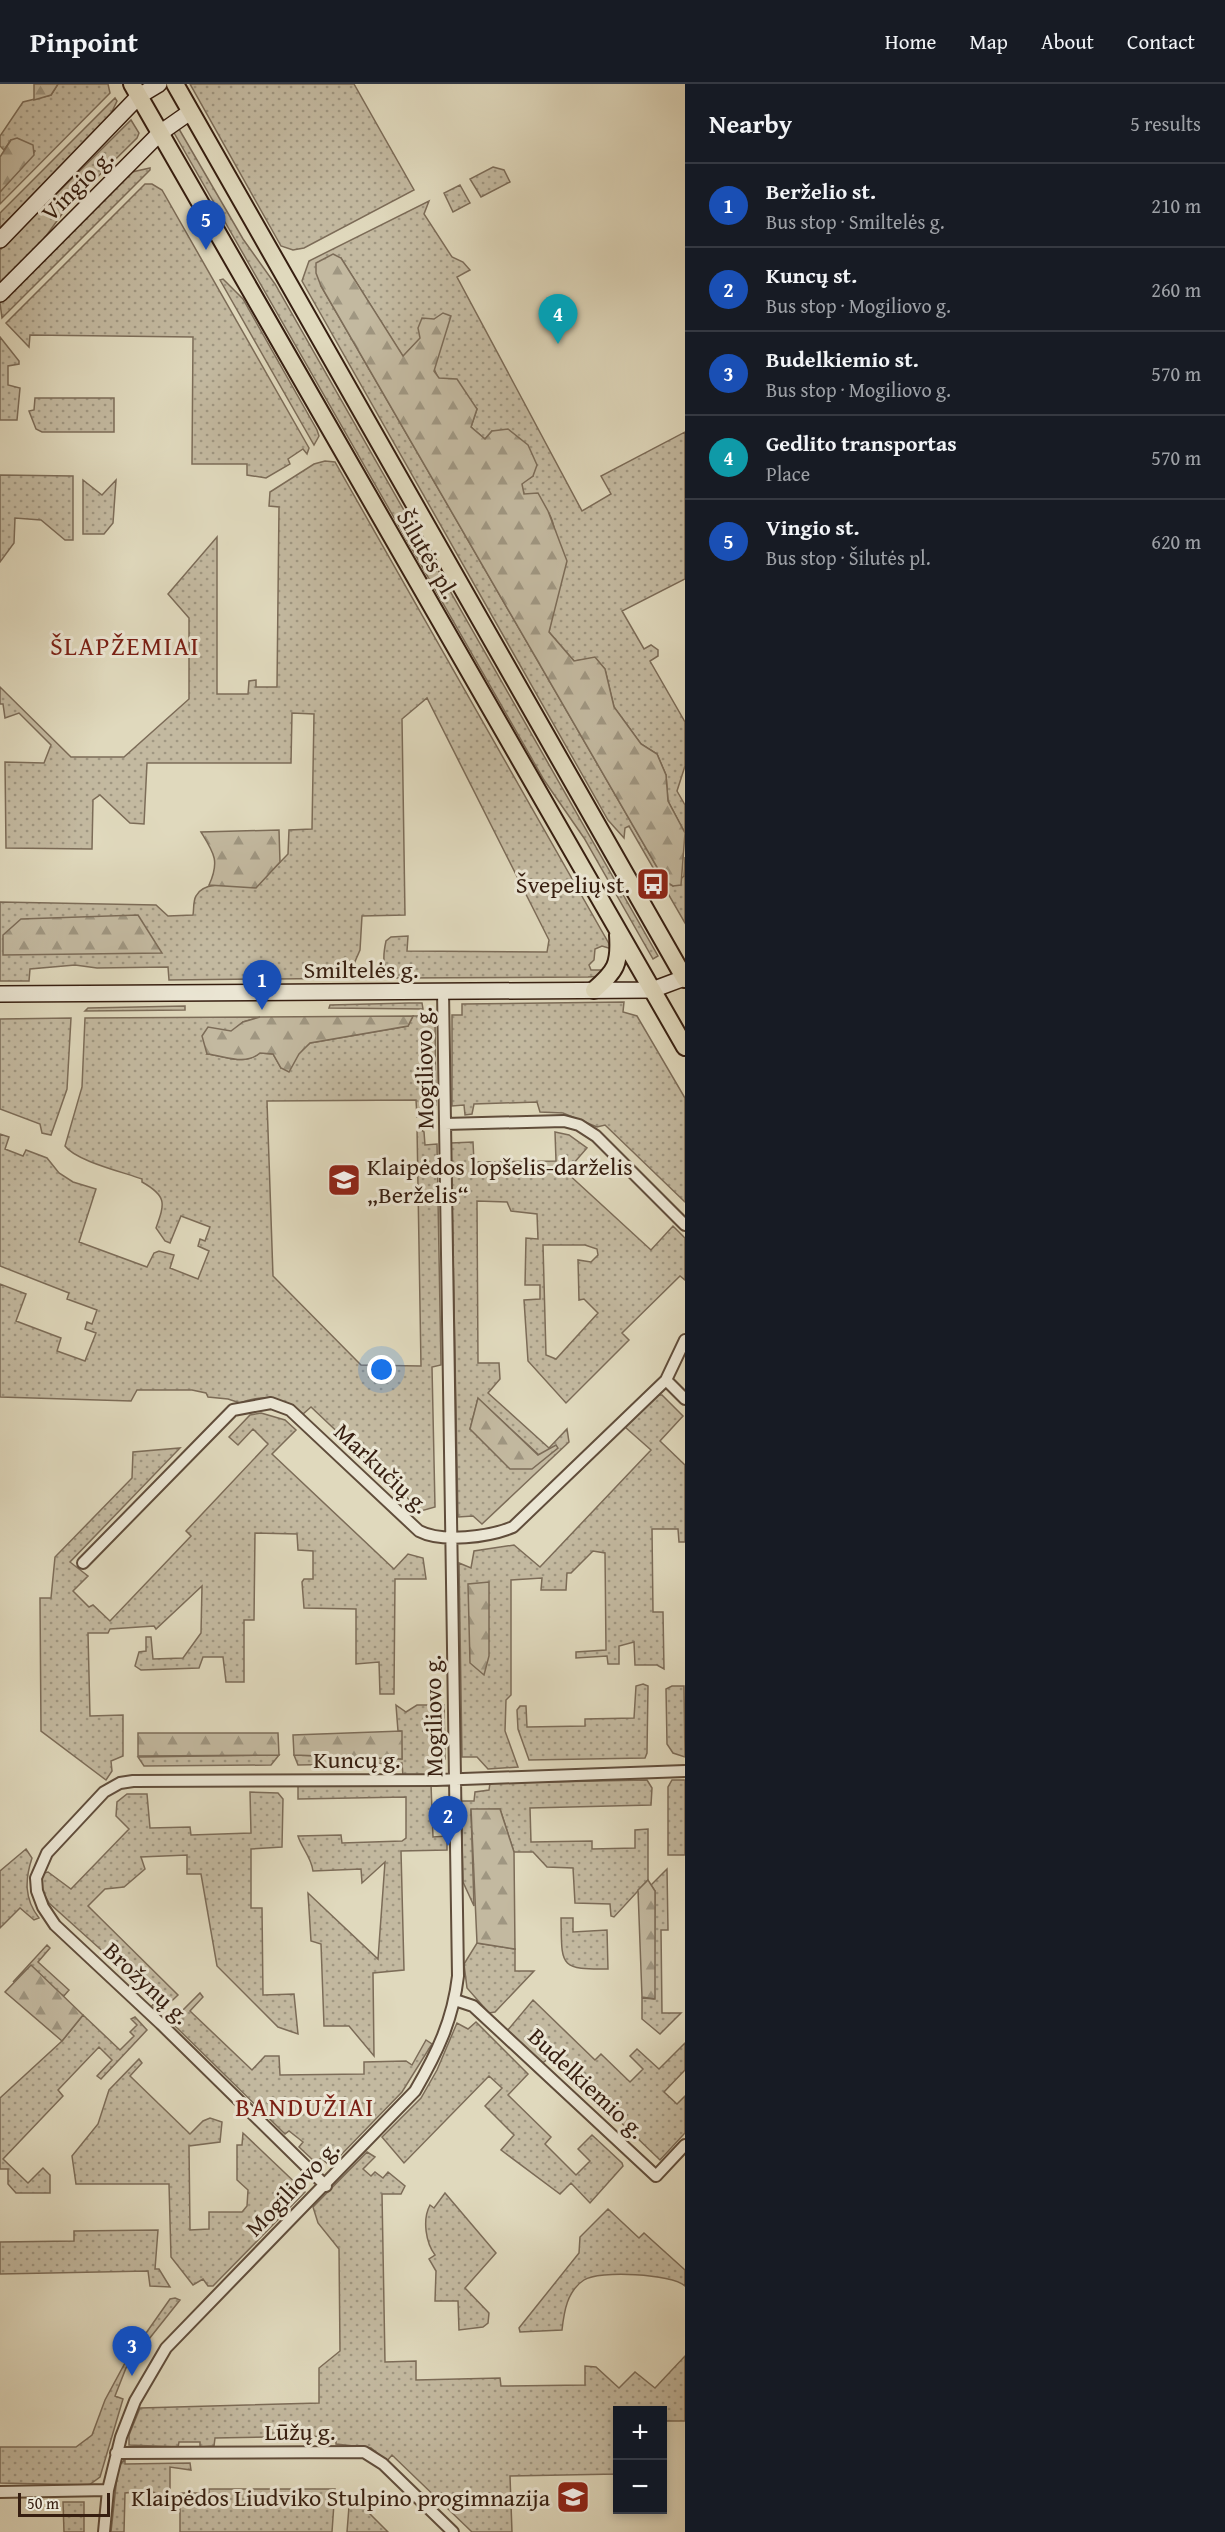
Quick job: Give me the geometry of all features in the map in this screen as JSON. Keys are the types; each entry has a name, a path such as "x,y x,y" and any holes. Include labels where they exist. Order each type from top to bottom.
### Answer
{"main road":[{"name":"Šilutės pl.","path":"175,84 685,978"},
{"name":"Šilutės pl.","path":"136,90 685,1047"},
{"path":"594,990 615,968 620,955 618,931"}],"street":[{"name":"Vingio g.","path":"0,240 136,90 159,84"},
{"name":"Vingio g.","path":"0,294 160,133 190,112"},
{"name":"Smiltelės g.","path":"0,994 652,990 685,978"},
{"name":"Mogiliovo g.","path":"104,2532 108,2490 116,2453 135,2401 166,2348 326,2186 367,2139 415,2091 440,2047 455,2000 458,1976 443,991"},
{"path":"446,1124 564,1121 579,1125 596,1136 685,1225"},
{"path":"685,1340 666,1380 685,1399"},
{"name":"Markučių g.","path":"83,1563 233,1410 271,1403 290,1410 419,1531 430,1537 493,1535 513,1527 666,1380"},
{"name":"Kuncų g.","path":"104,1792 120,1783 133,1781 455,1779 685,1771"},
{"name":"Brožynų g.","path":"104,1792 41,1863 36,1878 37,1891 43,1907 55,1925 161,2024 326,2186"},
{"name":"Budelkiemio g.","path":"455,2000 473,2006 656,2176 685,2145"},
{"name":"Lūžų g.","path":"116,2453 364,2452 383,2464 453,2532"},
{"path":"0,2492 108,2490"}],"green space":[{"path":"34,84 58,84 51,95 34,100"},
{"path":"58,84 108,84 110,93 0,204 0,192 35,151 11,140 4,150 0,146 0,136 23,102 51,95"},
{"path":"190,84 354,84 414,190 304,248 293,250 281,246"},
{"path":"115,98 117,101 107,122 0,228 0,213"},
{"path":"131,120 139,133 137,138 67,207 41,243 0,282 0,250"},
{"path":"179,129 243,239 275,284 658,956 653,959 584,838 544,780 173,131"},
{"path":"17,138 33,145 34,155 0,192 0,157 11,140"},
{"path":"493,167 504,170 510,182 481,197 470,179"},
{"path":"150,168 2,318 0,303 132,172"},
{"path":"145,184 152,184 162,190 309,448 307,454 303,449 288,459 290,464 266,478 247,475 247,464 192,464 193,337 30,335 29,347 6,323"},
{"path":"460,185 470,203 453,212 444,193"},
{"path":"429,201 424,214 452,257 463,262 470,270 457,277 582,511 611,494 601,476 685,432 685,579 622,611 644,649 651,645 658,650 658,656 650,661 685,722 685,766 677,791 685,805 685,833 668,801 666,775 657,754 641,744 614,707 605,669 595,658 574,661 549,632 556,570 555,535 547,511 524,494 521,483 533,476 492,431 485,439 471,427 477,409 467,396 438,378 421,338 403,357 341,258 321,286 665,881 673,886 684,876 685,857 685,923 629,826 625,828 624,838 608,820 302,281 309,261"},
{"path":"333,254 341,258 403,356 420,338 418,328 422,318 434,319 443,313 451,316 434,371 439,378 457,379 477,409 471,427 485,439 492,431 508,429 528,445 537,465 533,476 522,484 524,494 538,493 548,511 567,561 549,632 574,661 595,657 605,669 614,707 641,744 657,754 666,775 668,801 685,833 681,885 673,886 665,881 321,286 316,273 316,263"},
{"path":"223,279 243,299 317,430 319,436 314,445 220,280"},
{"path":"0,337 19,361 19,364 8,366 8,385 20,388 17,420 0,420"},
{"path":"35,398 114,398 114,432 42,432 36,429 29,411 34,410"},
{"path":"325,461 335,462 612,949 602,946 595,949 594,960 589,965 591,970 609,970 604,976 588,977 395,978 387,971 384,952 386,941 391,937 408,936 407,951 547,952 549,940 427,698 402,719 405,915 362,916 360,950 350,973 369,973 364,978 169,980 168,967 97,968 75,965 30,969 29,981 0,981 0,902 156,905 168,916 193,915 195,898 200,890 214,885 256,887 288,854 289,830 312,829 314,714 292,713 291,763 147,763 144,824 130,823 100,795 93,800 92,849 6,848 5,762 44,763 51,745 19,713 5,718 3,704 0,704 0,687 71,757 124,757 189,699 189,618 168,594 217,537 217,694 248,694 249,681 256,680 256,687 277,687 279,507 269,506 270,492 314,464"},
{"path":"0,475 73,476 73,540 65,540 41,520 15,518 14,543 0,562"},
{"path":"83,480 102,495 116,480 113,523 104,534 83,534"},
{"path":"279,830 280,862 256,888 209,885 215,863 201,832"},
{"path":"138,915 162,953 3,955 3,935 21,919"},
{"path":"624,1002 623,1012 637,1016 685,1098 685,1202 605,1125 597,1127 563,1113 540,1112 537,1102 474,1104 472,1114 465,1115 464,1105 452,1106 452,1015 462,1015 462,1004"},
{"path":"422,1003 423,1009 329,1008 330,1005"},
{"path":"185,1006 185,1010 85,1011 88,1008"},
{"path":"413,1016 434,1016 435,1018 436,1105 428,1105 428,1117 417,1117 416,1100 267,1101 273,1276 361,1365 421,1366 417,1127 424,1132 425,1145 437,1144 441,1365 432,1367 435,1507 421,1511 311,1407 303,1414 273,1399 258,1398 240,1403 208,1397 206,1393 192,1390 137,1390 131,1401 0,1397 0,1284 26,1294 16,1321 61,1338 57,1351 85,1361 96,1333 85,1329 87,1322 92,1324 97,1310 67,1299 69,1293 0,1266 0,1134 9,1137 5,1149 23,1156 26,1150 47,1158 59,1173 73,1182 96,1189 79,1242 147,1267 154,1253 159,1251 174,1255 170,1268 198,1279 209,1251 198,1246 200,1239 205,1241 210,1227 181,1216 170,1243 165,1241 156,1228 162,1201 156,1192 142,1182 142,1179 100,1166 65,1146 82,1087 85,1018 260,1017 243,1022 207,1054 241,1060 260,1053 273,1054 281,1068 310,1043 408,1026"},
{"path":"413,1016 408,1026 310,1043 299,1054 289,1072 281,1068 273,1054 260,1053 241,1060 207,1054 202,1036 208,1027 231,1031 243,1022 260,1017"},
{"path":"71,1018 67,1089 51,1135 42,1133 40,1124 0,1109 0,1019"},
{"path":"555,1132 569,1135 587,1148 566,1172 651,1250 673,1226 685,1238 685,1280 680,1276 622,1333 629,1340 566,1403 528,1361 524,1300 540,1299 540,1285 525,1285 526,1238 538,1239 537,1214 511,1211 507,1202 477,1201 478,1363 499,1363 500,1379 488,1393 549,1448 567,1429 569,1442 482,1524 473,1516 458,1517 451,1143 473,1142 474,1162 556,1161","holes":["543,1245 585,1245 597,1249 598,1255 591,1262 578,1260 579,1300 584,1299 598,1313 556,1359 546,1355","478,1399 539,1455 470,1429"]},
{"path":"657,1395 662,1395 683,1416 660,1441 685,1465 685,1542 679,1542 678,1529 652,1529 653,1612 663,1612 664,1669 657,1665 635,1665 634,1642 619,1646 619,1664 608,1664 607,1656 576,1658 576,1652 606,1650 605,1553 593,1551 571,1573 567,1573 566,1590 541,1590 542,1578 511,1580 511,1695 506,1700 505,1731 518,1767 488,1769 477,1757 462,1757 459,1563 471,1568 474,1551 514,1545 540,1567 651,1450 625,1427"},
{"path":"478,1398 538,1455 556,1445 558,1448 532,1469 510,1469 470,1429"},
{"path":"261,1413 285,1420 296,1430 272,1454 394,1569 408,1554 423,1558 426,1579 395,1579 394,1694 380,1694 379,1662 356,1664 356,1609 304,1608 302,1582 304,1579 313,1579 313,1551 298,1550 297,1534 255,1533 254,1620 244,1620 244,1682 226,1682 223,1657 203,1657 199,1668 141,1670 135,1666 139,1652 146,1651 146,1637 151,1637 153,1659 183,1658 201,1633 202,1586 156,1629 154,1626 110,1629 108,1633 88,1633 90,1716 123,1715 123,1756 111,1761 112,1771 106,1780 41,1731 40,1598 51,1598 55,1557 132,1478 133,1452 180,1448 70,1562 88,1576 73,1591 89,1607 93,1605 110,1621 191,1536 186,1531 268,1444 253,1429 238,1445 229,1437 250,1415"},
{"path":"489,1582 489,1656 484,1675 470,1663 468,1584"},
{"path":"643,1684 648,1686 645,1758 529,1760 518,1729 517,1710 520,1706 526,1706 527,1727 585,1726 585,1719 634,1718 636,1686"},
{"path":"672,1686 684,1686 685,1757 673,1753 667,1744 666,1689"},
{"path":"396,1705 406,1712 417,1705 444,1705 445,1759 431,1757 432,1775 403,1776 402,1763 298,1765 294,1755 402,1759 401,1731 398,1731"},
{"path":"402,1731 402,1759 294,1755 293,1735"},
{"path":"138,1733 278,1733 279,1755 138,1756"},
{"path":"279,1755 271,1765 144,1766 138,1757"},
{"path":"647,1780 652,1788 651,1805 530,1808 531,1842 592,1841 592,1849 635,1848 635,1830 648,1829 648,1880 614,1917 611,1916 610,1904 575,1903 573,1868 547,1867 533,1852 514,1852 500,1809 471,1810 474,1906 463,1882 461,1801 474,1801 475,1792 489,1790 490,1783"},
{"path":"672,1780 685,1780 685,1855 668,1855 668,1787"},
{"path":"431,1784 433,1837 447,1836 447,1850 401,1851 404,1970 373,1973 374,2056 349,2026 324,2026 321,1944 311,1941 308,1893 378,1959 385,1862 362,1883 361,1869 313,1871 298,1836 341,1835 342,1843 402,1841 406,1838 406,1797 298,1799 298,1786"},
{"path":"250,1792 278,1793 283,1799 282,1847 251,1849 251,1908 262,1908 263,1995 294,1994 298,2034 278,2027 217,1966 201,1874 187,1874 187,1855 141,1857 145,1869 124,1887 105,1889 88,1906 178,1995 158,2014 151,2007 157,2000 49,1903 42,1891 40,1874 48,1872 71,1889 129,1829 116,1816 117,1802 127,1794 147,1794 150,1828 190,1827 191,1835 251,1833"},
{"path":"471,1809 500,1809 514,1852 515,1949 477,1943"},
{"path":"26,1849 32,1858 27,1881 28,1896 39,1918 34,1920 20,1908 0,1928 0,1871"},
{"path":"667,1869 668,1930 661,1930 662,2013 681,2013 660,2034 642,2019 642,1998 654,1999 655,1891 651,1885"},
{"path":"648,1880 655,1891 655,1999 642,1997 638,1890"},
{"path":"561,1918 573,1918 573,1932 607,1930 608,1969 580,1968 566,1962 563,1955"},
{"path":"477,1943 515,1949 515,1971 534,1971 495,2012 489,2013 467,1988 464,1964"},
{"path":"47,1945 50,1948 38,1962 69,1990 63,1997 31,1966 13,1982"},
{"path":"31,1965 83,2015 62,2041 5,1992"},
{"path":"200,1993 203,1997 190,2011 252,2070 265,2056 279,2056 280,2075 364,2074 364,2062 406,2061 412,2065 426,2040 432,2044 402,2092 338,2158 330,2166 321,2158 316,2163 299,2147 303,2142 289,2131 285,2134 171,2022"},
{"path":"533,2000 595,2060 601,2054 630,2082 643,2069 630,2056 637,2049 659,2069 685,2043 685,2070 664,2092 677,2104 685,2096 685,2133 660,2160 552,2056 541,2064 507,2031"},
{"path":"83,2015 120,2050 134,2036 130,2032 137,2025 131,2019 135,2017 147,2030 101,2079 97,2076 112,2060 99,2047 58,2090 63,2096 3,2159 28,2183 43,2168 50,2175 50,2193 16,2193 8,2184 8,2169 0,2169 0,2098 62,2041"},
{"path":"476,2022 528,2074 508,2095 551,2137 545,2144 576,2175 590,2161 578,2149 592,2135 622,2163 623,2166 590,2203 571,2183 560,2194 501,2150 514,2135 485,2106 502,2088 489,2076 404,2163 382,2137 421,2098 437,2070 457,2023 468,2029"},
{"path":"139,2059 142,2063 130,2076 190,2134 203,2121 210,2118 222,2122 220,2142 189,2146 190,2230 209,2229 209,2212 242,2212 247,2206 248,2190 237,2180 237,2145 242,2145 243,2133 305,2192 213,2286 208,2286 203,2279 193,2285 171,2257 169,2184 76,2184 72,2156 98,2124 109,2090"},
{"path":"367,2152 375,2157 363,2169 371,2176 375,2172 383,2178 388,2172 405,2186 401,2194 382,2194 385,2362 416,2361 416,2380 500,2378 501,2386 585,2385 585,2366 596,2367 619,2388 635,2372 655,2388 685,2356 685,2421 667,2421 667,2406 613,2406 613,2474 510,2476 512,2532 472,2532 392,2455 387,2461 371,2448 336,2444 336,2436 215,2438 214,2446 200,2447 200,2442 179,2442 178,2447 129,2445 129,2435 140,2408 319,2403 319,2368 340,2351 339,2249 318,2223 313,2207"},
{"path":"445,2193 496,2253 465,2288 489,2313 488,2323 483,2327 459,2330 458,2301 435,2301 436,2271 429,2259 435,2255 427,2238 426,2217 430,2205 434,2208"},
{"path":"608,2209 639,2238 644,2233 685,2270 685,2286 678,2282 651,2276 619,2274 592,2277 578,2285 570,2296 565,2309 562,2330 520,2332 519,2328 579,2253 580,2237"},
{"path":"158,2230 155,2269 159,2269 170,2287 150,2286 148,2271 0,2274 0,2242 74,2241 74,2231"},
{"path":"170,2299 180,2300 126,2368 115,2396 123,2399 100,2477 89,2485 0,2483 0,2447 76,2447 92,2435 105,2400 125,2363"},
{"path":"125,2459 125,2464 190,2463 191,2470 170,2467 170,2495 145,2491 125,2493 124,2532 111,2532 118,2467"},
{"path":"209,2489 335,2489 332,2532 180,2532 180,2493 209,2493"},
{"path":"350,2494 388,2532 347,2532"},
{"path":"63,2502 84,2502 84,2532 64,2532"}],"place":[{"name":"Vingio st.","path":"206,250"},
{"name":"Gedlito transportas","path":"558,344"},
{"name":"Švepelių st.","path":"653,884"},
{"name":"Berželio st.","path":"262,1010"},
{"name":"Klaipėdos lopšelis-darželis „Berželis“","path":"344,1180"},
{"name":"Kuncų st.","path":"448,1846"},
{"name":"Budelkiemio st.","path":"132,2376"},
{"name":"Klaipėdos Liudviko Stulpino progimnazija","path":"573,2497"}],"district":[{"name":"ŠLAPŽEMIAI","path":"125,645"},
{"name":"BANDUŽIAI","path":"305,2106"}]}
